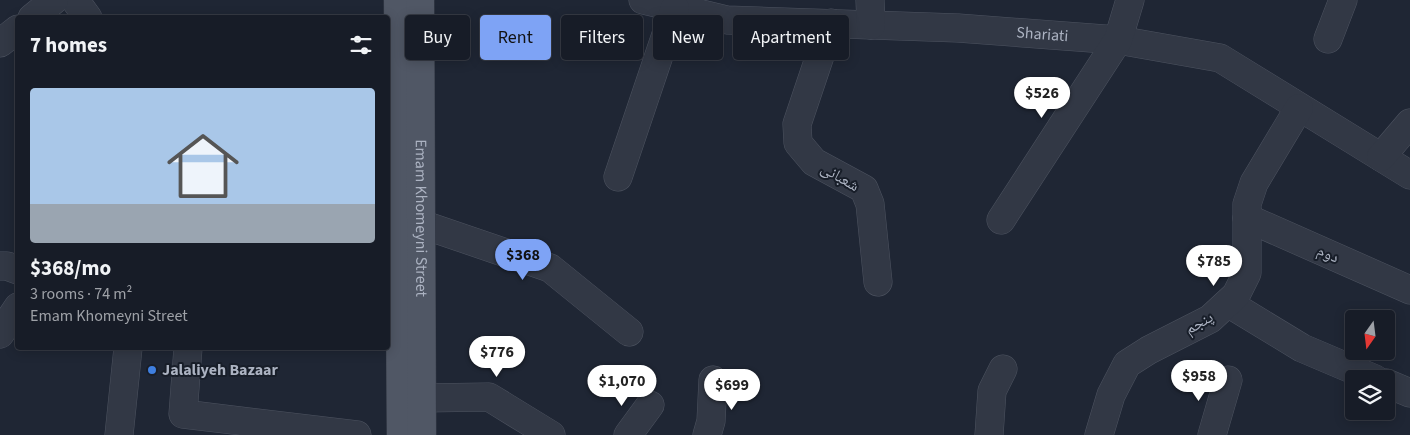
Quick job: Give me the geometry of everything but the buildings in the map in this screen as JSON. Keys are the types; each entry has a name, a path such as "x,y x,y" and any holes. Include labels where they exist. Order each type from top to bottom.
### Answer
{"main road":[{"name":"Emam Khomeyni Street","path":"398,0 394,156 422,398 422,435"},
{"name":"Emam Khomeyni Street","path":"401,435 403,222 420,0"}],"street":[{"path":"36,15 54,0"},
{"path":"75,0 86,15"},
{"name":"Shariati","path":"643,0 675,8 706,7 727,20 733,20"},
{"path":"1002,220 1118,40 1130,0"},
{"path":"1328,39 1343,0"},
{"path":"618,177 675,8"},
{"name":"Shariati","path":"849,18 870,12 958,28 1118,40 1220,58 1410,175"},
{"path":"0,43 15,31"},
{"name":"شعبانی","path":"819,60 797,124 798,143 814,162 864,189 870,204 878,282"},
{"name":"پنجم","path":"1099,435 1111,395 1128,364 1148,350 1210,319 1236,295 1247,272 1247,204 1254,183 1300,108"},
{"path":"1381,157 1410,123"},
{"name":"دوم","path":"1247,218 1410,290"},
{"path":"403,222 550,268 629,332"},
{"path":"0,266 15,269"},
{"path":"1228,303 1302,348 1354,370"},
{"path":"0,334 15,312"},
{"path":"119,435 128,350"},
{"path":"188,350 183,414 357,435"},
{"path":"989,435 992,391 1003,369"},
{"path":"707,435 713,380"},
{"path":"1212,435 1228,380"},
{"path":"1395,387 1410,393"},
{"path":"422,398 489,397 551,435"},
{"path":"628,435 650,405"}],"place":[{"name":"Jalaliyeh Bazaar","path":"152,370"}]}
